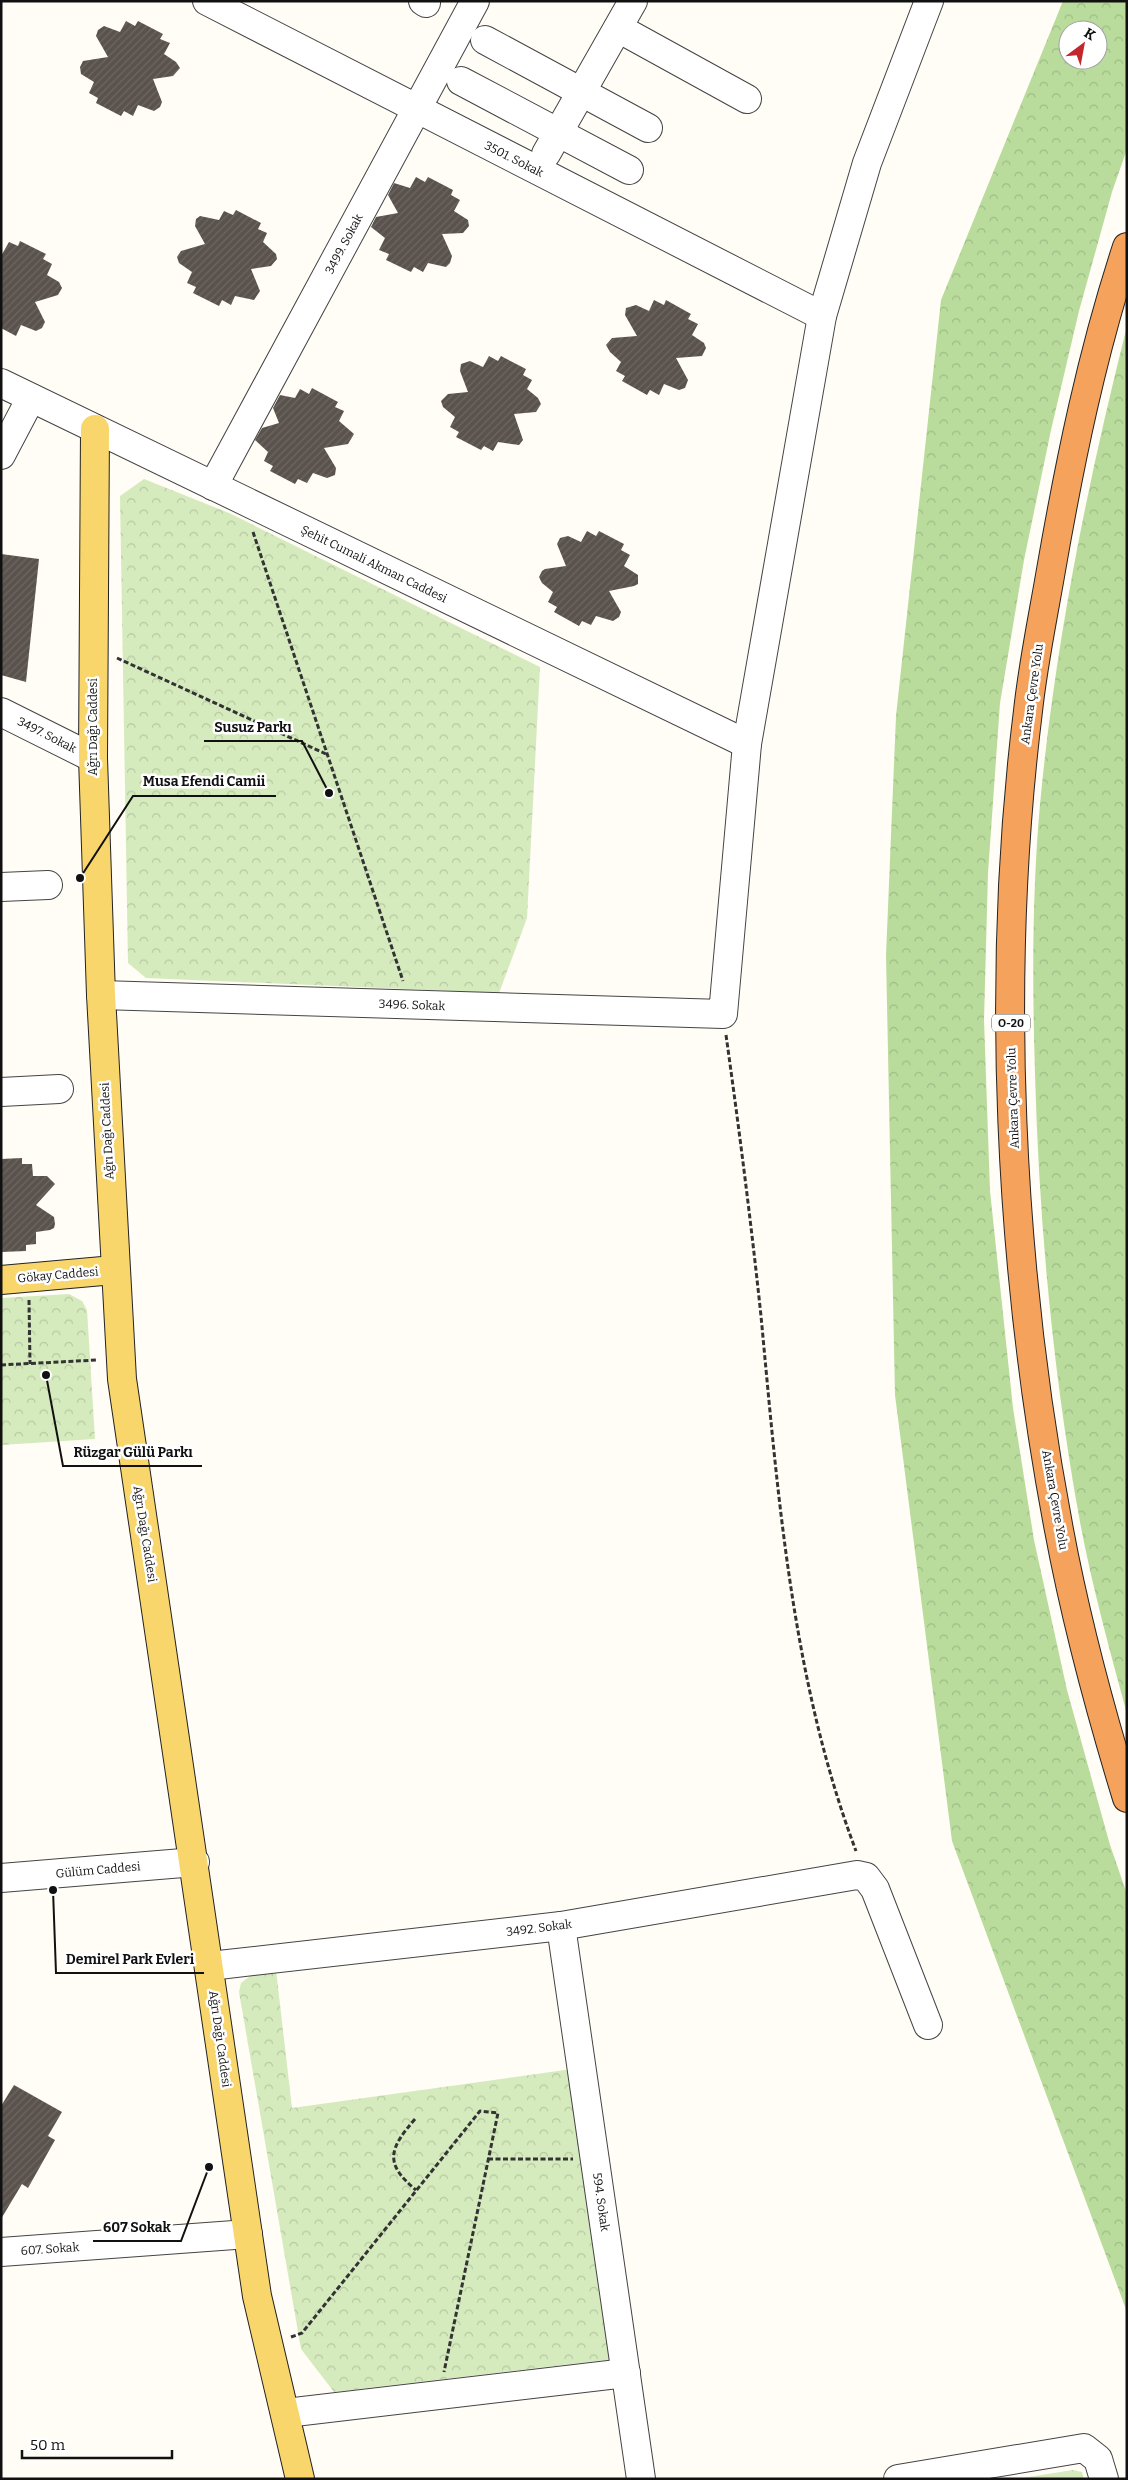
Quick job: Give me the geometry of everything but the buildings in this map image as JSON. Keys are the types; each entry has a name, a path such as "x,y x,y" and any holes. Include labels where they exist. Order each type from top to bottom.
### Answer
{"highway":[{"name":"Ankara Çevre Yolu","path":"1127,247 1094,358 1071,456 1028,709 1014,880 1011,1010 1014,1134 1021,1262 1038,1393 1063,1548 1082,1633 1127,1798"}],"main road":[{"name":"Ağrı Dağı Caddesi","path":"95,429 92,758 114,1270 122,1380 195,1862 257,2296 300,2479"},
{"name":"Gökay Caddesi","path":"1,1280 114,1270"}],"street":[{"name":"3501. Sokak","path":"207,1 822,316"},
{"name":"3499. Sokak","path":"213,486 475,1"},
{"path":"552,143 633,1"},
{"path":"723,1014 747,744 822,316 867,163 929,1"},
{"path":"618,28 747,99"},
{"path":"485,40 648,128"},
{"path":"461,81 552,143 629,170"},
{"name":"Şehit Cumali Akman Caddesi","path":"1,384 747,744"},
{"path":"1,456 31,398"},
{"name":"3497. Sokak","path":"1,712 92,758"},
{"path":"1,887 48,885"},
{"name":"3496. Sokak","path":"101,996 723,1014"},
{"path":"1,1092 59,1089"},
{"name":"Gülüm Caddesi","path":"1,1878 195,1862"},
{"name":"3492. Sokak","path":"210,1966 561,1926 857,1876 866,1877"},
{"path":"866,1877 875,1888 928,2025"},
{"name":"594. Sokak","path":"561,1926 641,2479"},
{"name":"607. Sokak","path":"1,2252 248,2234"},
{"path":"286,2413 626,2373"},
{"path":"898,2479 1084,2448 1098,2459 1104,2479"}],"path":[{"path":"243,500 411,1005"},
{"path":"93,647 326,754"},
{"path":"723,1014 752,1227 775,1460 802,1657 836,1798 866,1877"},
{"path":"29,1277 30,1364"},
{"path":"1,1365 121,1358"},
{"path":"269,2345 302,2333 480,2111 498,2113 445,2361 443,2395"},
{"path":"415,2119 397,2140 392,2158 400,2178 416,2190"},
{"path":"488,2159 595,2159"}],"green space":[{"path":"1063,1 1127,1 1127,149 1112,192 1079,311 1051,430 1024,560 1000,703 988,873 984,1020 990,1191 1013,1408 1034,1540 1067,1690 1110,1845 1127,1894 1127,2312 952,1841 895,1395 886,955 896,716 941,300"},
{"path":"1127,326 1127,1714 1085,1546 1062,1410 1049,1298 1040,1186 1033,964 1036,856 1042,784 1057,668 1076,554 1100,439"},
{"path":"144,479 229,513 540,667 527,918 499,993 146,978 128,963 120,496"},
{"path":"69,1294 82,1301 87,1310 95,1439 1,1445 1,1298"},
{"path":"276,1970 292,2108 572,2069 614,2359 334,2392 301,2349 239,1992 241,1983 250,1976"},
{"path":"1073,2470 1082,2472 1084,2479 1016,2479"}],"place":[{"name":"Susuz Parkı","path":"329,793"},
{"name":"Musa Efendi Camii","path":"80,878"},
{"name":"Rüzgar Gülü Parkı","path":"46,1375"},
{"name":"Demirel Park Evleri","path":"53,1890"},
{"name":"607 Sokak","path":"209,2167"}]}
